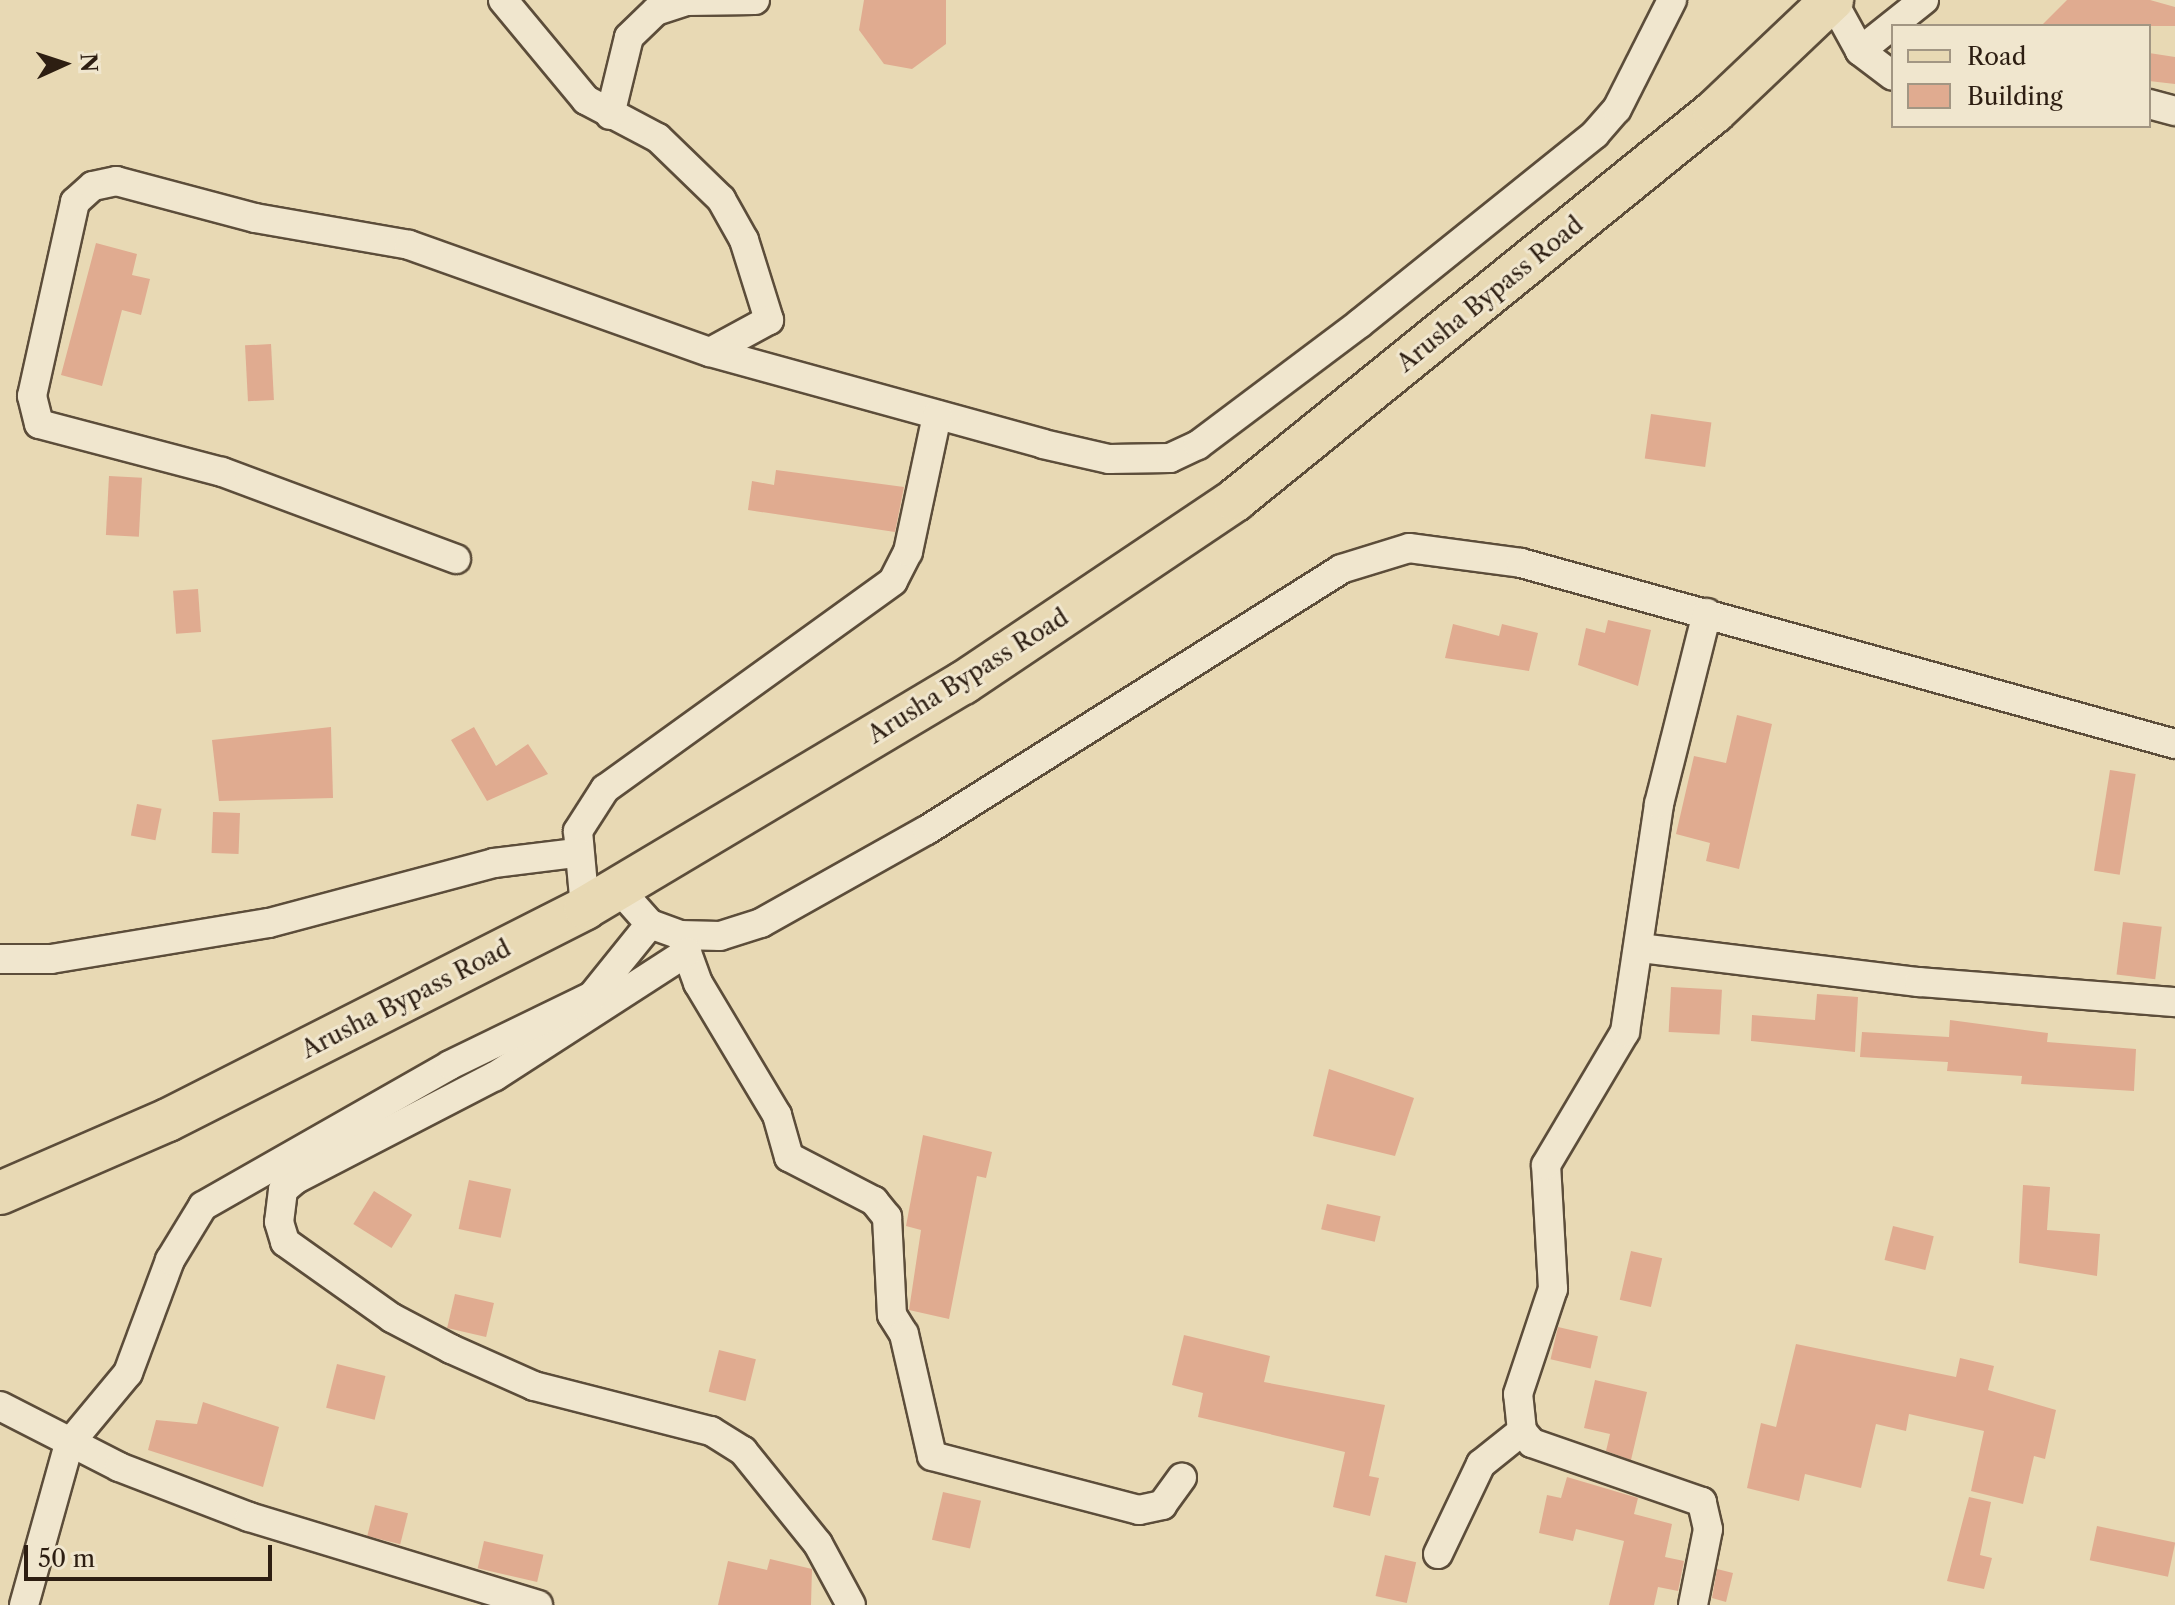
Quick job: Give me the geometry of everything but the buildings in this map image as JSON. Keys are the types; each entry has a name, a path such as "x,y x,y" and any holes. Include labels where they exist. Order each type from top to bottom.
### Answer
{"main road":[{"name":"Arusha Bypass Road","path":"0,1193 168,1120 601,898 963,683 1235,500 1714,112 1832,0"}],"street":[{"path":"503,0 559,76 610,115 689,160 744,240 769,320 710,352"},
{"path":"610,115 624,50 656,11 687,1 755,0"},
{"path":"456,559 222,472 39,424 32,396 75,202 93,186 116,181 255,218 409,245 710,352 1109,459 1170,458 1198,445 1595,134 1617,109 1672,0"},
{"path":"1832,0 1860,51 1891,74"},
{"path":"1894,24 1924,0"},
{"path":"1860,51 1891,26"},
{"path":"2151,105 2175,111"},
{"path":"937,415 908,552 893,581 605,789 585,810 576,853 601,898 684,944 753,1069 765,1105 777,1115 789,1157 874,1201 887,1217 892,1315 904,1334 932,1456 1139,1510 1162,1505 1182,1477"},
{"path":"851,1605 818,1544 743,1451 711,1431 534,1386 451,1349 392,1318 285,1242 279,1222 283,1190 296,1179 495,1076 684,944 761,923 927,830 1341,569 1377,555 1409,548 1484,554 2175,744"},
{"path":"1693,1605 1708,1529 1702,1502 1532,1443 1522,1431 1518,1394 1556,1263 1546,1165 1625,1032 1641,948 1659,804 1707,613"},
{"path":"0,959 51,959 269,923 494,863 576,853"},
{"path":"24,1605 69,1444 128,1373 170,1260 203,1206 436,1073 592,996 650,924"},
{"path":"1641,948 1919,982 2175,1002"},
{"path":"0,1406 69,1444 249,1517 538,1605"},
{"path":"1438,1554 1481,1464 1522,1431"}]}
